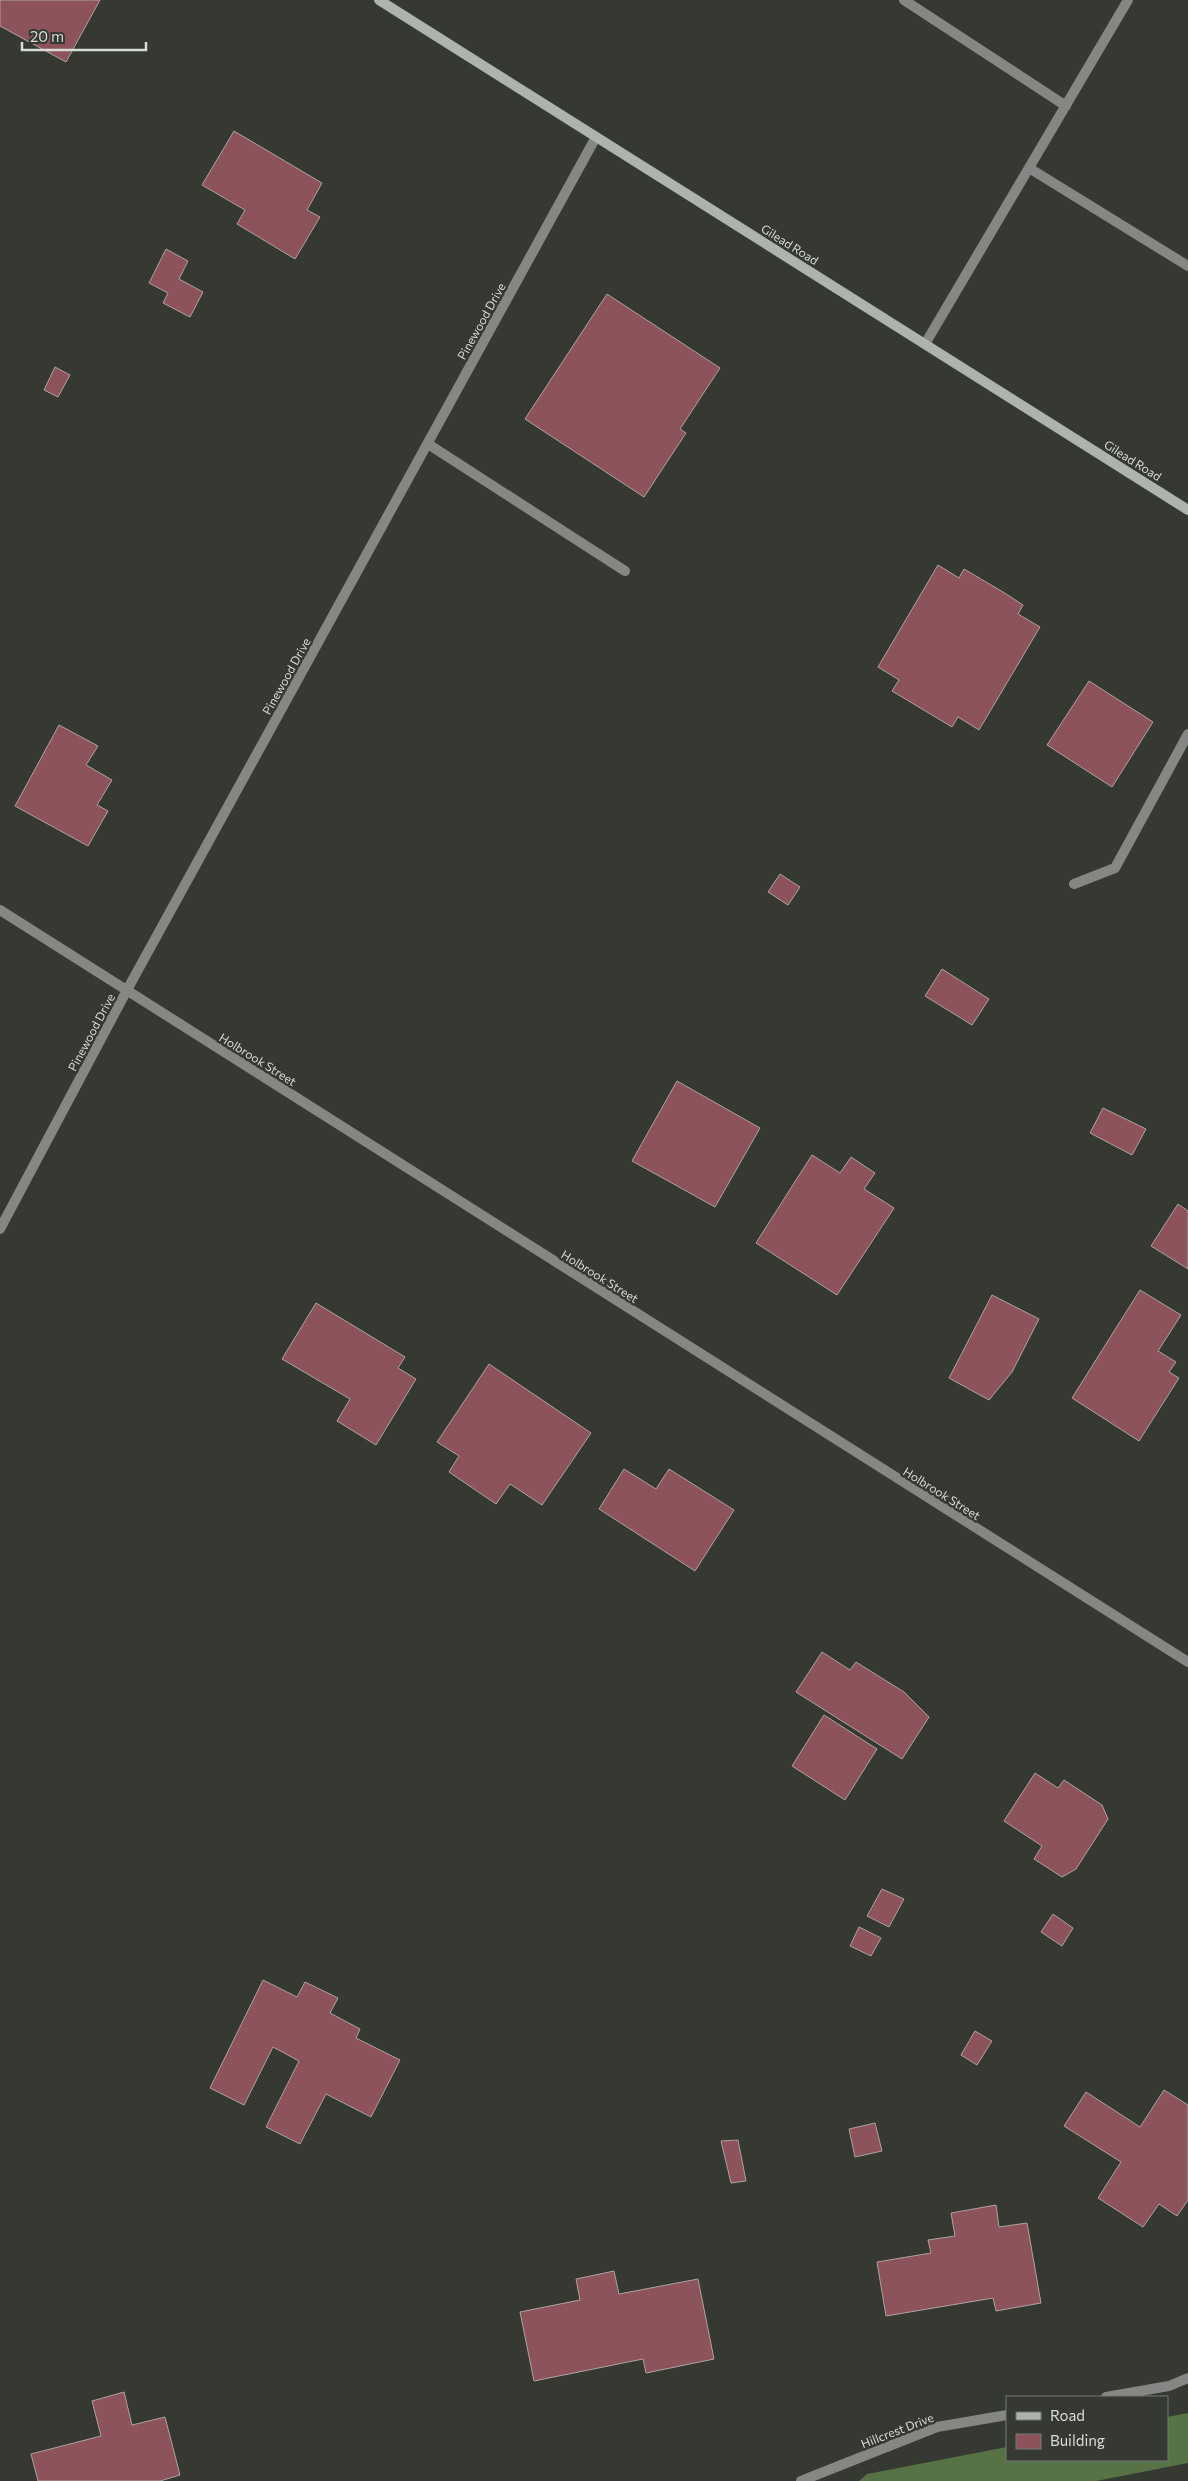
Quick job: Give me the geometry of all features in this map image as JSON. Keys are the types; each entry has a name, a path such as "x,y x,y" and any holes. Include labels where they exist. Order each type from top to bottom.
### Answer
{"main road":[{"name":"Gilead Road","path":"379,0 1188,510"}],"street":[{"path":"904,0 1066,106"},
{"path":"925,344 1128,0"},
{"name":"Pinewood Drive","path":"0,1229 127,990 596,137"},
{"path":"1029,168 1188,266"},
{"path":"428,444 625,571"},
{"path":"1074,884 1115,868 1188,734"},
{"name":"Holbrook Street","path":"0,910 1188,1662"},
{"path":"1112,2396 1169,2386 1188,2378"},
{"name":"Hillcrest Drive","path":"801,2481 937,2427 1006,2415"}],"green space":[{"path":"1188,2413 1188,2463 1096,2481 859,2481 867,2474 1006,2447 1006,2461 1168,2461 1168,2417"}],"building":[{"path":"0,0 100,0 66,62 0,26"},
{"path":"234,131 322,183 307,210 320,217 295,259 237,224 245,210 202,185"},
{"path":"166,249 188,261 179,279 203,292 190,317 163,303 168,293 149,283"},
{"path":"607,294 720,368 680,429 686,433 644,497 525,419"},
{"path":"55,367 70,375 58,397 44,390"},
{"path":"938,565 959,578 964,569 1003,592 1023,605 1018,614 1040,627 979,730 958,717 952,727 892,691 899,680 878,667"},
{"path":"1089,681 1153,722 1112,787 1047,745"},
{"path":"59,725 98,746 86,765 112,780 97,805 108,811 88,846 15,806"},
{"path":"780,874 800,887 788,905 768,892"},
{"path":"942,969 989,999 972,1025 925,996"},
{"path":"677,1081 760,1128 715,1207 632,1161"},
{"path":"1103,1108 1146,1129 1132,1155 1090,1133"},
{"path":"812,1155 840,1173 851,1157 875,1173 864,1189 894,1208 837,1295 756,1243"},
{"path":"1178,1204 1188,1211 1188,1269 1151,1246"},
{"path":"1140,1290 1181,1315 1158,1351 1176,1362 1169,1372 1179,1378 1139,1441 1072,1398"},
{"path":"992,1295 1039,1319 1012,1372 989,1400 949,1378"},
{"path":"316,1303 405,1357 398,1368 416,1379 376,1445 337,1421 350,1399 282,1359"},
{"path":"489,1364 591,1433 542,1505 510,1484 496,1504 449,1472 459,1456 437,1442"},
{"path":"624,1469 656,1489 669,1469 734,1510 695,1571 599,1509"},
{"path":"822,1652 850,1670 856,1662 904,1692 929,1717 902,1759 796,1692"},
{"path":"824,1715 877,1749 845,1800 792,1766"},
{"path":"1035,1773 1058,1788 1064,1780 1102,1805 1108,1819 1076,1869 1062,1877 1034,1859 1042,1846 1004,1821"},
{"path":"882,1889 904,1899 889,1927 867,1916"},
{"path":"1053,1914 1073,1928 1062,1946 1041,1932"},
{"path":"859,1927 881,1938 871,1956 850,1946"},
{"path":"263,1980 297,1997 305,1982 338,1998 330,2013 360,2029 356,2038 400,2060 371,2117 326,2094 300,2144 266,2127 299,2061 273,2047 244,2105 210,2088"},
{"path":"975,2031 992,2041 977,2065 961,2055"},
{"path":"1164,2090 1188,2105 1188,2200 1177,2216 1159,2204 1143,2227 1098,2198 1121,2162 1064,2126 1086,2092 1140,2127"},
{"path":"875,2123 882,2151 855,2157 849,2129"},
{"path":"738,2140 746,2181 731,2183 721,2141"},
{"path":"996,2205 999,2227 1027,2223 1041,2303 996,2311 993,2298 886,2316 877,2262 931,2253 928,2240 955,2236 951,2213"},
{"path":"614,2271 619,2294 698,2279 714,2359 646,2373 643,2359 534,2381 520,2312 580,2300 576,2279"},
{"path":"124,2392 132,2425 165,2417 180,2475 160,2481 38,2481 31,2454 101,2436 92,2401"}]}
